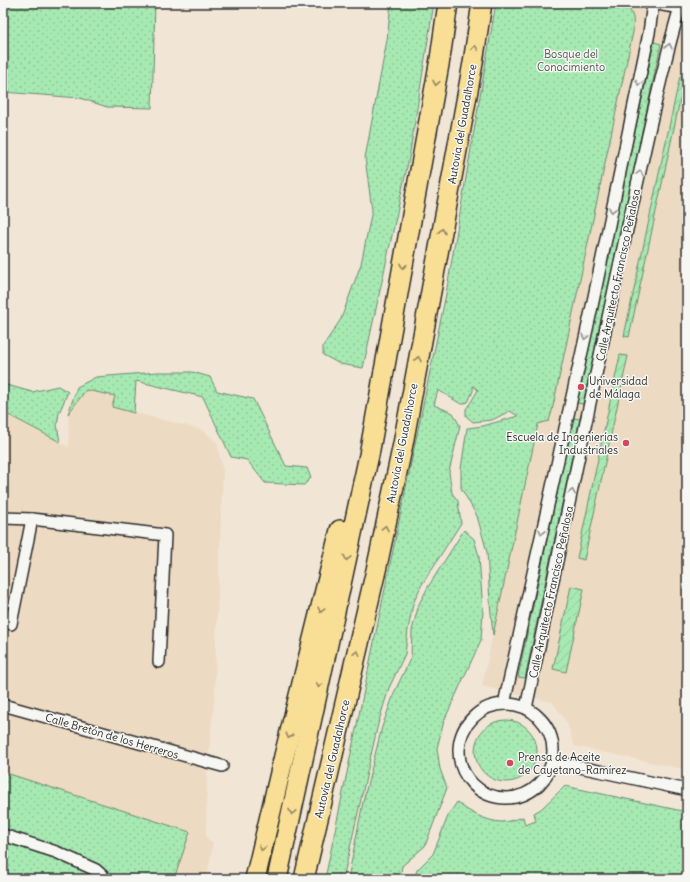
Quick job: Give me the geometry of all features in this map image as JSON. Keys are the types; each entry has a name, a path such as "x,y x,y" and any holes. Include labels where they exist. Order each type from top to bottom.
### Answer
{"highway":[{"path":"277,879 367,463 440,58 448,3"},
{"name":"Autovía del Guadalhorce","path":"304,879 403,444 473,63 482,3"},
{"path":"255,879 284,756 394,314"},
{"path":"308,879 326,786"}],"street":[{"path":"653,3 666,7 683,6"},
{"name":"Calle Arquitecto Francisco Peñalosa","path":"504,704 591,311 649,33 653,3"},
{"name":"Calle Arquitecto Francisco Peñalosa","path":"526,708 558,562 608,316 665,63 683,6"},
{"path":"6,519 32,520 165,535 159,662"},
{"path":"11,624 32,520"},
{"path":"504,704 515,704 526,708 537,715 546,725 551,738 553,751 552,761 544,779 533,790 519,797 503,799 487,795 474,786 464,774 459,759 459,743 465,728 475,715 488,707 504,704"},
{"name":"Calle Bretón de los Herreros","path":"3,705 222,766"},
{"path":"552,761 687,790"},
{"path":"3,835 56,852 96,870 106,879"}],"shaded area":[{"name":"Universidad de Málaga","path":"519,3 687,3 687,770 574,746 567,723 552,702 482,686 538,424 491,401"},
{"path":"86,390 116,396 113,407 203,430 217,443 223,471 215,694 207,771 206,836 209,841 213,842 207,879 160,879 3,827 3,412 69,447 68,414"}],"green space":[{"path":"3,3 155,3 152,108 107,107 80,98 3,92"},
{"path":"391,3 434,3 409,158 363,368 340,364 323,355 323,346 341,319 361,264 372,210 365,158 387,40"},
{"name":"Bosque del Conocimiento","path":"496,3 624,3 633,16 633,32 552,411 549,421 538,424 493,635 487,552 477,516 461,488 461,469 467,428 483,426 518,416 510,411 492,420 473,422 466,416 466,409 478,390 473,386 473,391 468,402 461,404 438,390 434,405 453,413 460,426 449,472 452,493 458,501 461,523 421,586 413,604 405,654 389,688 378,724 343,879 325,879 446,294"},
{"path":"654,42 661,44 583,404 577,403"},
{"path":"680,76 685,77 629,337 624,336"},
{"path":"620,355 628,356 584,560 577,558"},
{"path":"158,372 192,372 210,377 217,391 253,399 286,466 307,468 311,478 304,485 265,483 247,460 231,457 203,397 136,381 134,413 112,407 115,396 86,390 68,414 77,387 96,377"},
{"path":"3,384 32,392 58,386 68,392 59,413 57,425 60,442 3,412"},
{"path":"573,418 580,419 525,678 518,677"},
{"path":"464,530 474,539 479,556 483,611 481,640 444,721 437,748 440,769 447,788 425,846 402,866 400,879 348,879 363,802 382,727 395,691 411,657 412,630 419,604"},
{"path":"571,586 584,589 566,672 553,669"},
{"path":"506,720 518,722 528,729 535,739 537,751 535,763 528,773 518,780 506,782 494,780 484,773 477,763 475,751 477,739 484,729 494,722"},
{"path":"3,772 190,832 174,879 3,879"},
{"path":"565,786 687,812 687,879 414,879 417,870 433,854 448,816 457,802 466,809 489,820 506,822 523,817 525,825 536,821 534,813 541,809"}],"place":[{"name":"Universidad de Málaga","path":"581,387"},
{"name":"Escuela de Ingenierías Industriales","path":"626,443"},
{"name":"Prensa de Aceite de Cayetano-Ramírez","path":"510,763"}]}
